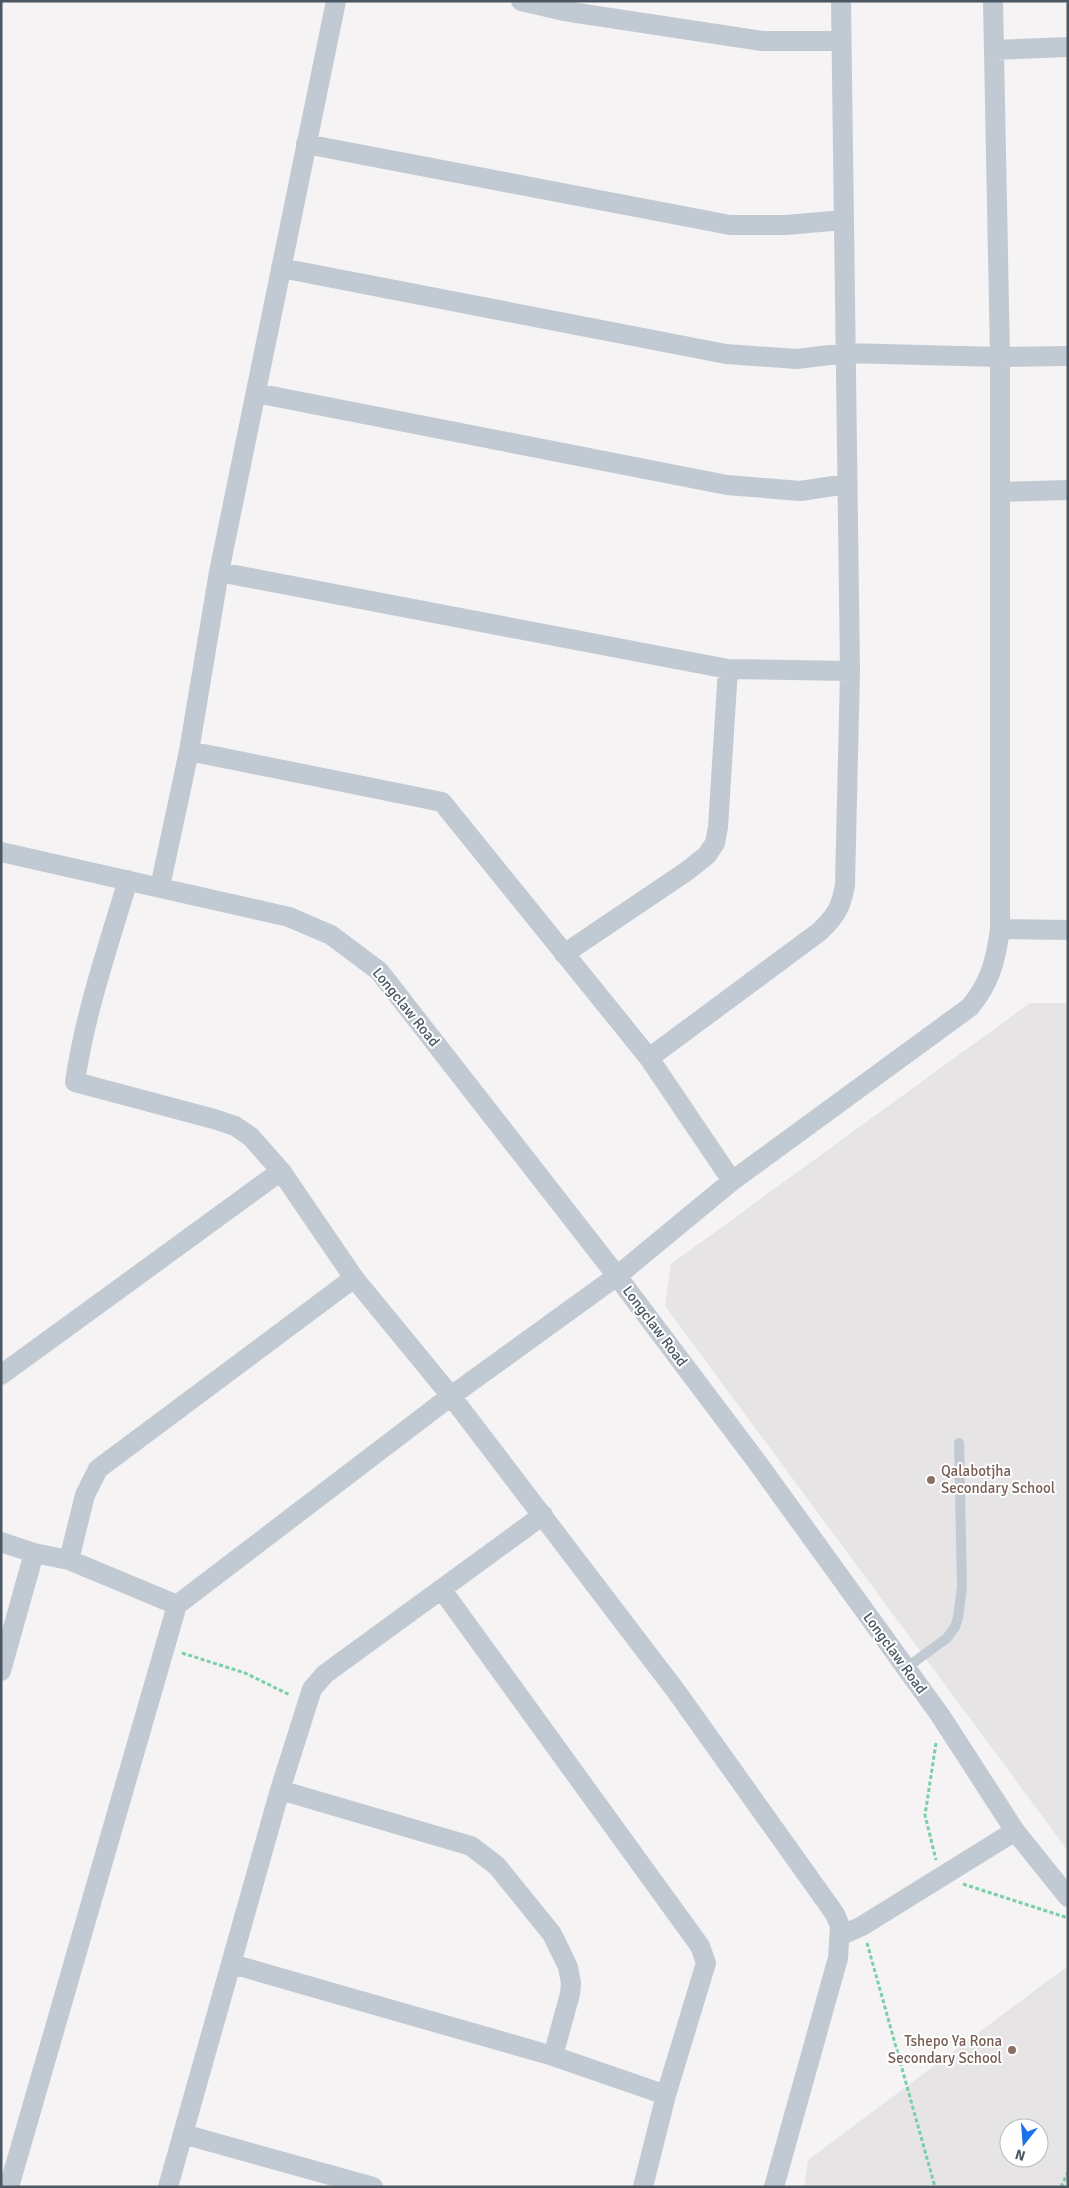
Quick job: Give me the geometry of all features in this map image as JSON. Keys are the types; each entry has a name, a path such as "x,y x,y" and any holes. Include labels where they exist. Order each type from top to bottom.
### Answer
{"street":[{"path":"336,1 219,572 189,751 144,884 97,982 78,1056 74,1082 236,1126 251,1137 281,1171 354,1278 451,1396 676,1691 835,1914 840,1926 840,1936 833,1976 774,2187"},
{"path":"520,1 564,11 762,41 841,41"},
{"path":"649,1058 819,932 838,912 842,902 845,885 850,671 841,1"},
{"path":"9,2187 177,1606 451,1396 617,1276 732,1181 970,1008 983,992 997,954 1000,929 1000,357 993,1"},
{"path":"994,50 1068,47"},
{"path":"306,144 730,225 786,225 843,220"},
{"path":"281,268 726,354 797,358 845,353 1000,357 1068,356"},
{"path":"256,393 726,486 800,491 847,484"},
{"path":"1000,492 1068,490"},
{"path":"219,572 728,669 850,671"},
{"path":"564,954 687,871 707,855 715,843 718,827 728,669"},
{"path":"189,751 442,802 649,1058 732,1181"},
{"name":"Longclaw Road","path":"1,852 289,917 331,936 379,971 617,1276 758,1462 940,1715 1015,1831 1068,1897"},
{"path":"1000,929 1068,930"},
{"path":"1,1375 281,1171"},
{"path":"68,1560 85,1495 98,1470 354,1278"},
{"path":"168,2187 280,1790 312,1689 325,1674 543,1515"},
{"path":"1,1542 34,1553 68,1560 177,1606"},
{"path":"1,1671 34,1553"},
{"path":"442,1590 700,1946 704,1955 706,1963 666,2096 643,2187"},
{"path":"280,1790 471,1846 497,1866 552,1934 568,1967 571,1983 570,1994 553,2056"},
{"path":"840,1936 862,1926 1015,1831"},
{"path":"232,1964 553,2056 666,2096"},
{"path":"183,2134 373,2187"}],"lane":[{"path":"906,1668 947,1638 958,1618 962,1586 960,1443"}],"path":[{"path":"165,1647 246,1673 307,1704"},
{"path":"940,1715 925,1815 941,1876 1068,1918"},
{"path":"862,1926 935,2187"},
{"path":"1061,2187 1068,2172"}],"shaded area":[{"name":"Qalabotjha Secondary School","path":"1030,1003 1068,1003 1068,1851 665,1306 671,1264"},
{"name":"Tshepo Ya Rona Secondary School","path":"1065,1968 1068,1972 1068,2187 804,2187 808,2160"}],"place":[{"name":"Qalabotjha Secondary School","path":"931,1480"},
{"name":"Tshepo Ya Rona Secondary School","path":"1012,2050"}]}
